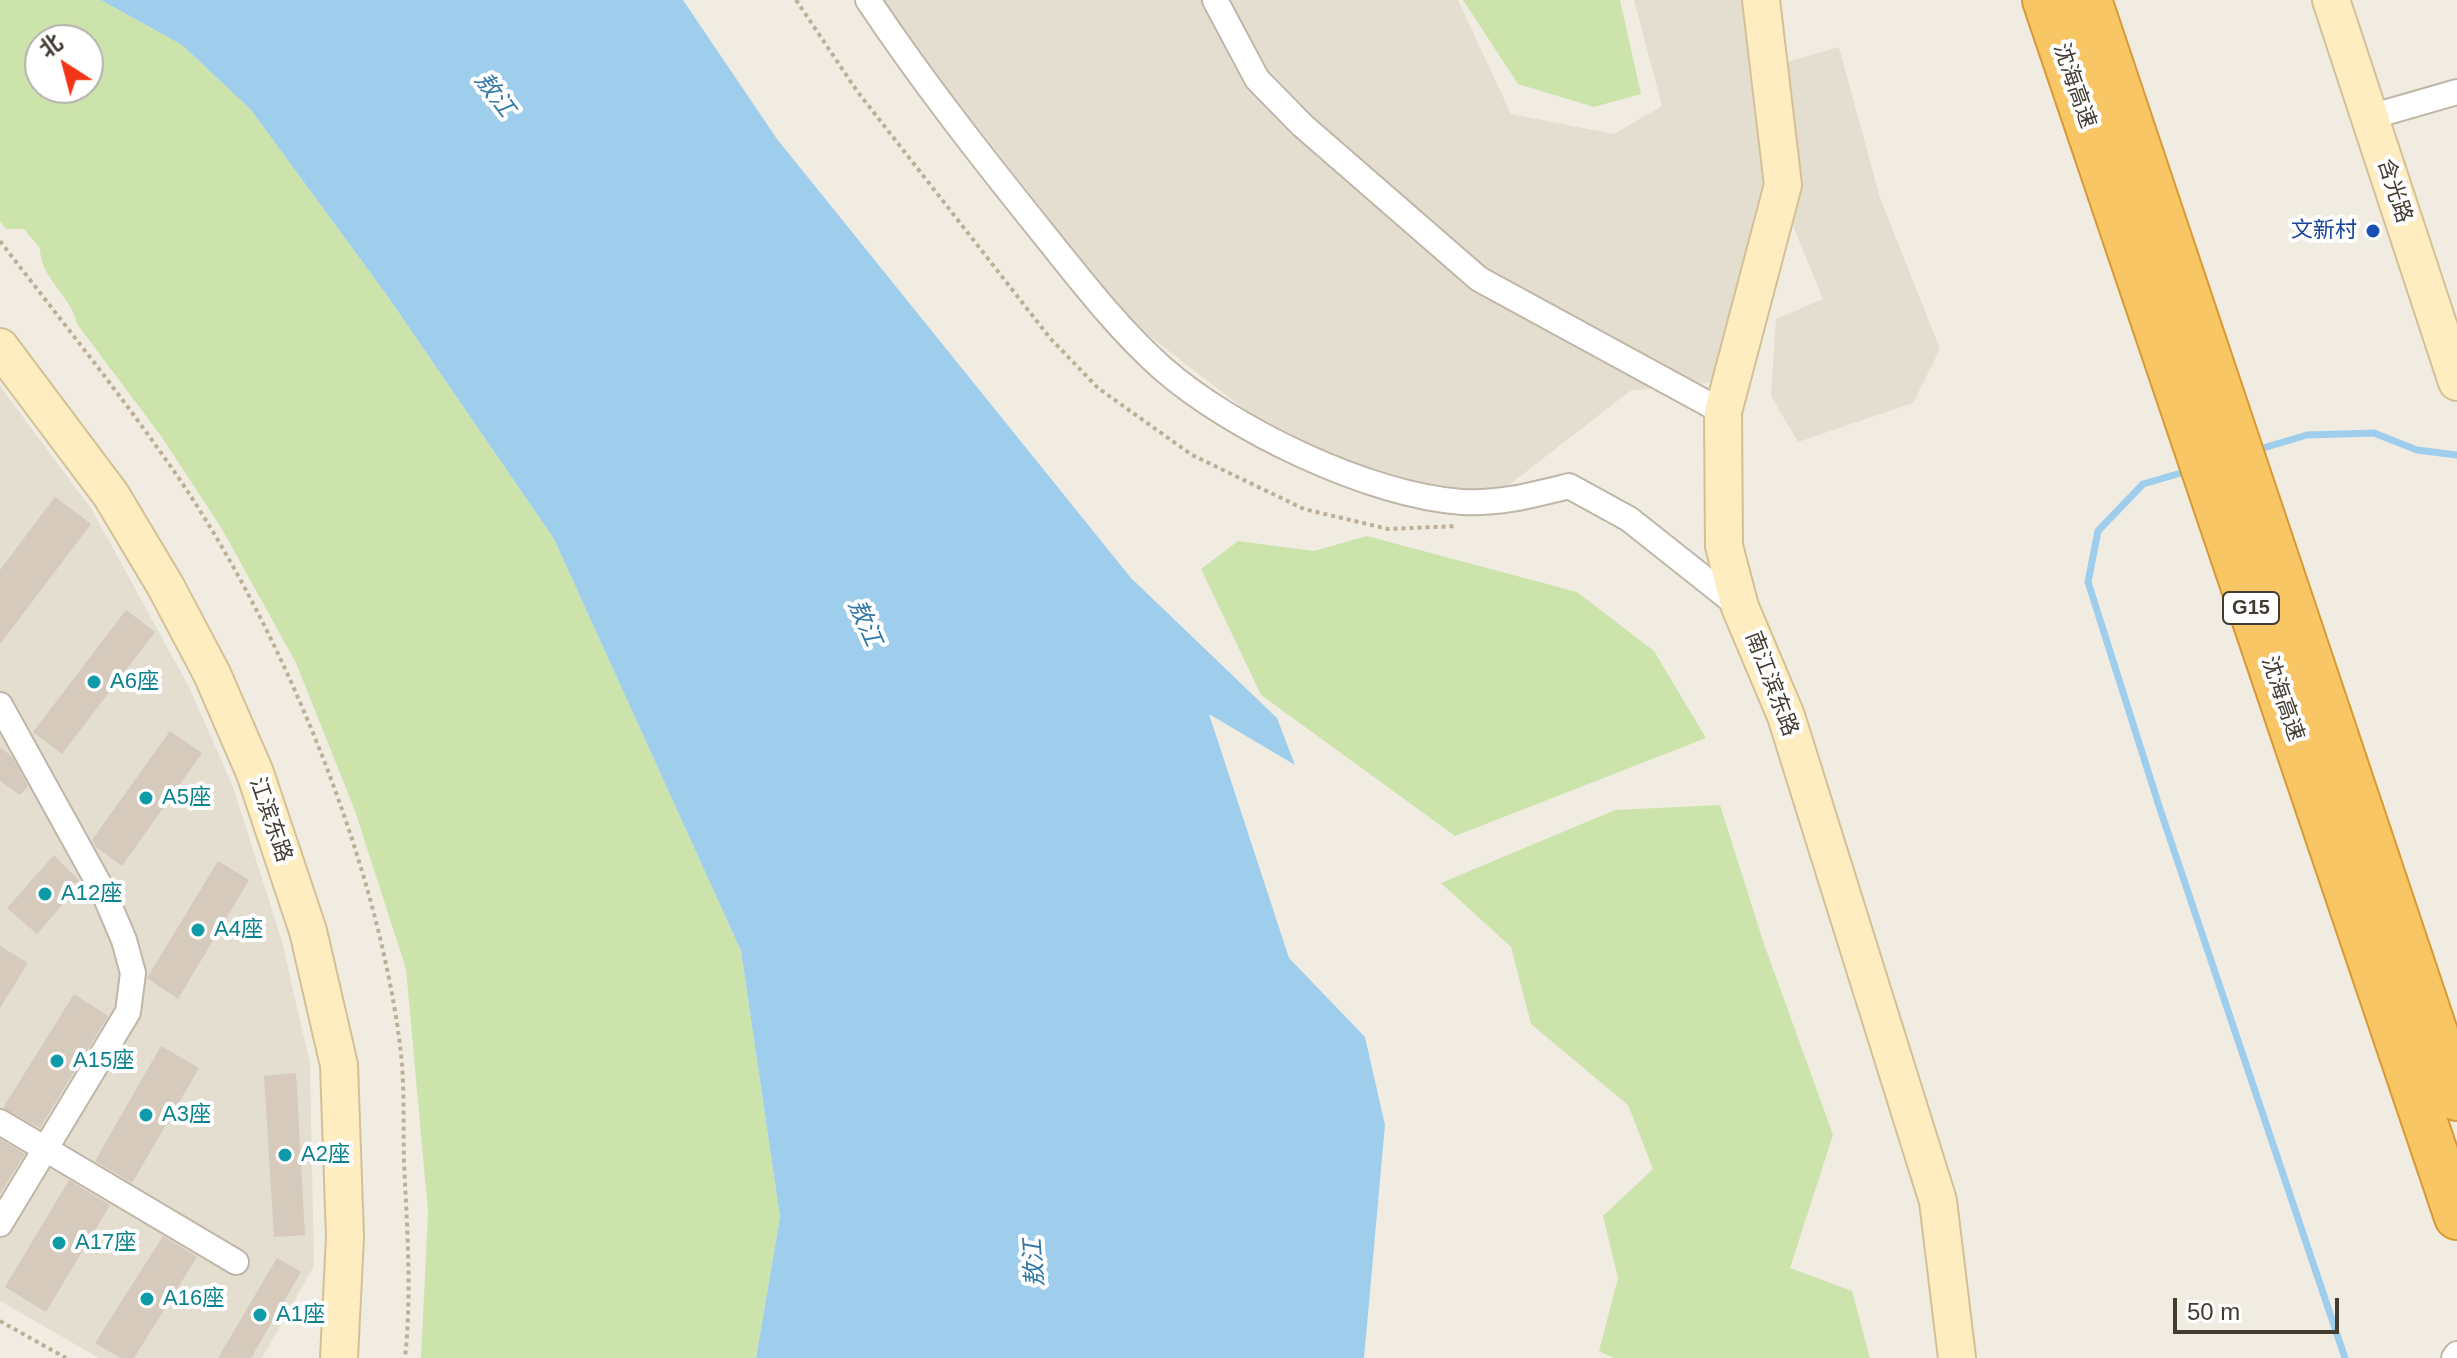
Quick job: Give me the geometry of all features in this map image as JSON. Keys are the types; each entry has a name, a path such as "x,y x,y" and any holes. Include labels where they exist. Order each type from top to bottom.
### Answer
{"highway":[{"name":"沈海高速","path":"2045,0 2457,1217"},
{"name":"沈海高速","path":"2089,0 2457,1098"}],"main road":[{"name":"南江滨东路","path":"1761,0 1783,185 1723,412 1724,546 1740,607 1786,716 1938,1201 1957,1358"},
{"name":"含光路","path":"2332,1 2457,382"},
{"name":"江滨东路","path":"0,347 111,495 158,573 212,674 255,773 308,931 339,1065 345,1237 339,1358"}],"street":[{"path":"868,0 937,101 1107,313 1163,369 1245,425 1359,480 1460,502 1508,502 1569,486 1629,519 1740,607"},
{"path":"1215,0 1257,79 1302,125 1479,279 1723,412"},
{"path":"2370,117 2457,92"},
{"path":"0,705 104,893 124,940 133,973 128,1012 0,1224"},
{"path":"0,1122 236,1262"}],"path":[{"path":"0,1321 66,1358"}],"shaded area":[{"path":"883,0 1458,0 1511,114 1614,134 1662,106 1634,0 1761,0 1773,66 1839,47 1880,198 1940,349 1913,403 1798,442 1771,396 1776,319 1823,299 1781,197 1713,382 1630,391 1500,492 1410,483 1287,442 1130,321 961,107"},
{"path":"0,386 92,510 189,687 232,784 282,941 310,1064 314,1266 262,1358 99,1358 0,1301"}],"green space":[{"path":"0,0 101,0 182,45 251,110 386,294 554,539 741,951 780,1217 756,1358 421,1358 428,1212 406,969 355,811 296,663 222,529 161,436 77,324 69,304 45,269 40,248 24,229 6,229 0,221"},
{"path":"1463,0 1620,0 1641,94 1594,107 1518,84"},
{"path":"1367,536 1577,592 1654,651 1706,738 1455,836 1261,695 1201,569 1238,541 1314,551"},
{"path":"1720,805 1763,941 1833,1135 1790,1268 1852,1291 1870,1358 1613,1358 1599,1351 1618,1278 1603,1216 1653,1169 1628,1105 1531,1024 1511,947 1441,883 1615,810"}],"water":[{"name":"敖江","path":"101,0 683,0 777,139 1131,578 1277,718 1295,765 1209,714 1289,958 1365,1037 1385,1125 1364,1358 756,1358 780,1217 741,951 554,539 386,294 251,110 182,45"}],"building":[{"path":"55,497 91,524 0,644 0,570"},
{"name":"A6座","path":"126,610 155,632 62,754 33,732"},
{"name":"A5座","path":"170,731 202,753 122,866 96,847 92,840"},
{"path":"0,747 12,757 28,786 20,795 0,781"},
{"name":"A12座","path":"54,855 81,883 37,934 7,908"},
{"name":"A4座","path":"218,861 249,880 178,999 147,978"},
{"path":"0,946 28,963 0,1008"},
{"name":"A15座","path":"74,994 108,1016 40,1128 3,1108"},
{"name":"A3座","path":"161,1046 199,1068 132,1183 95,1161"},
{"name":"A2座","path":"296,1073 305,1235 274,1237 264,1076"},
{"path":"0,1139 25,1154 0,1194"},
{"name":"A17座","path":"69,1180 110,1205 46,1312 5,1287"},
{"name":"A16座","path":"163,1236 197,1257 134,1358 120,1358 95,1343"},
{"name":"A1座","path":"277,1258 301,1272 251,1358 218,1358"}],"waterway":[{"path":"2253,451 2307,435 2374,433 2417,450 2457,455"},
{"path":"2188,471 2143,484 2098,531 2088,582 2160,809 2345,1358"}],"place":[{"name":"文新村","path":"2373,231"},
{"name":"A6座","path":"94,682"},
{"name":"A5座","path":"146,798"},
{"name":"A12座","path":"45,894"},
{"name":"A4座","path":"198,930"},
{"name":"A15座","path":"57,1061"},
{"name":"A3座","path":"146,1115"},
{"name":"A2座","path":"285,1155"},
{"name":"A17座","path":"59,1243"},
{"name":"A16座","path":"147,1299"},
{"name":"A1座","path":"260,1315"}]}
